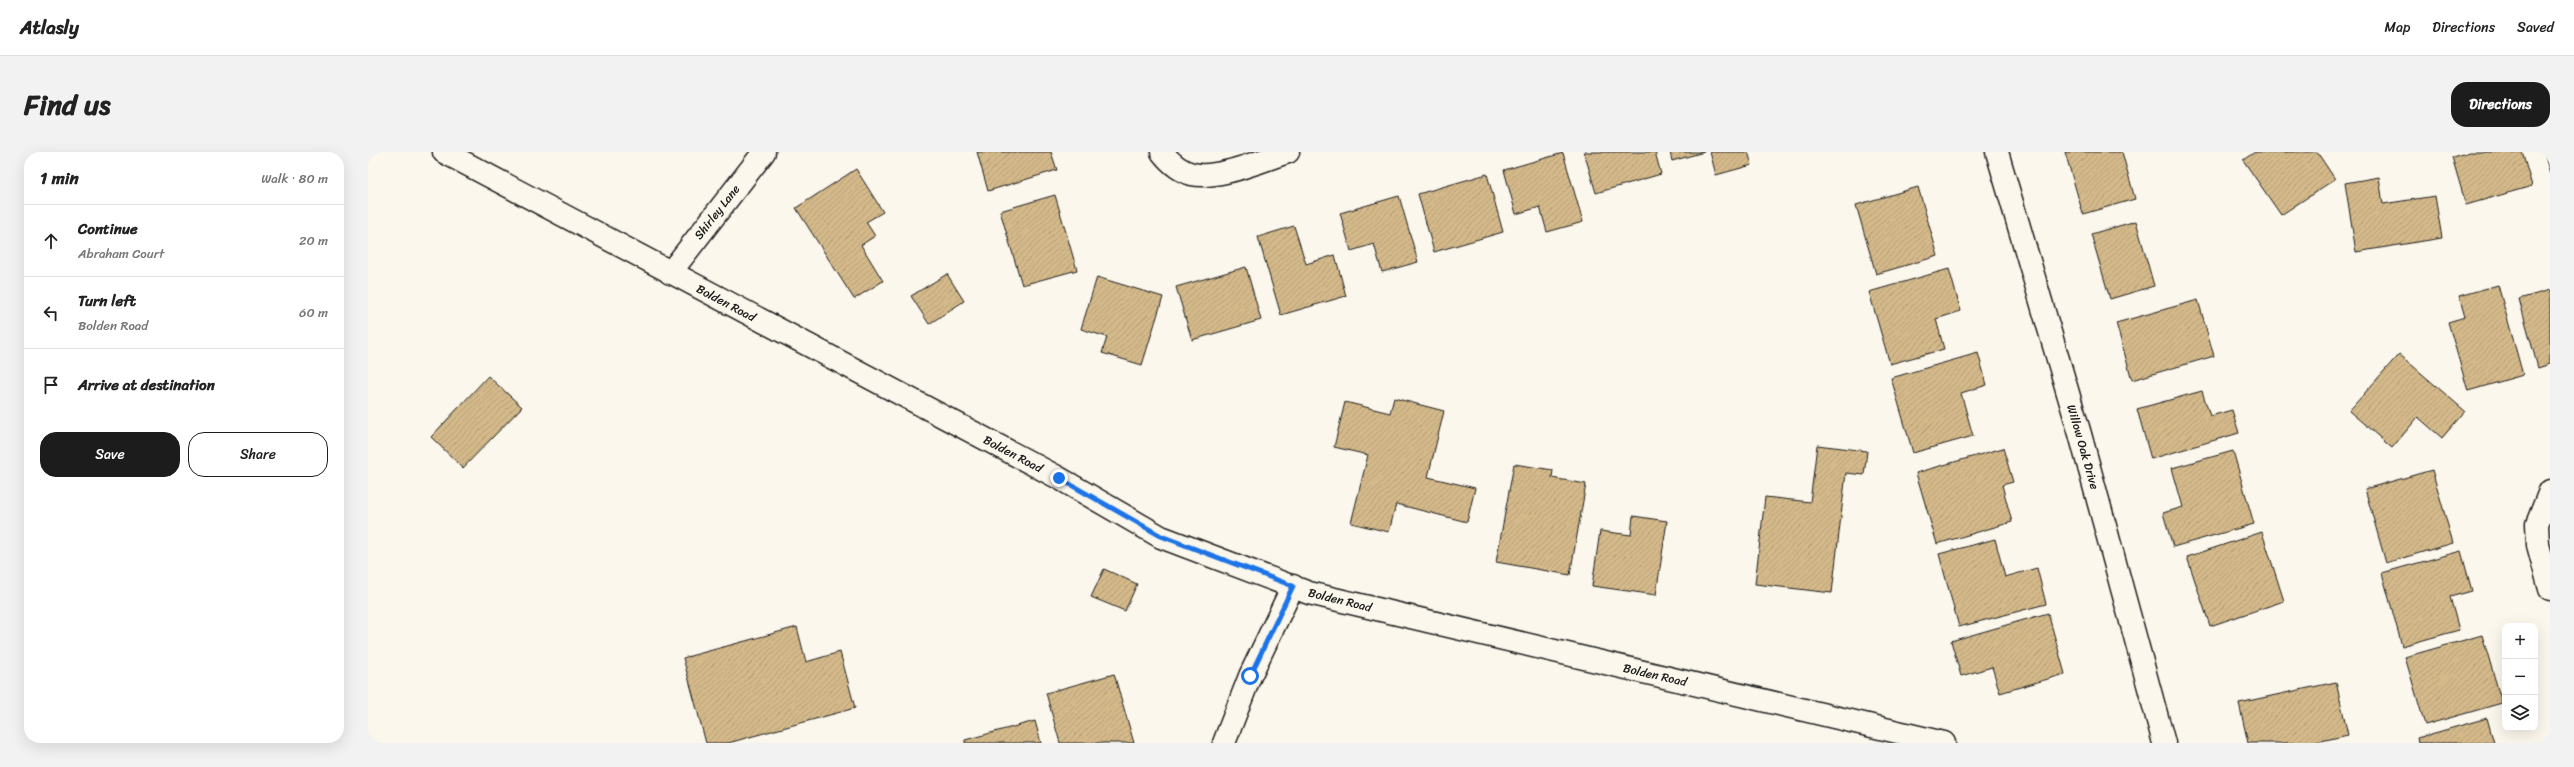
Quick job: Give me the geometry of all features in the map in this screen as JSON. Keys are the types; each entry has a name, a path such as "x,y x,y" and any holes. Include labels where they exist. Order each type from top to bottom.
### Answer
{"street":[{"name":"Bolden Road","path":"444,152 1059,478 1161,536 1293,586 1332,598 1944,743"},
{"name":"Shirley Lane","path":"670,273 764,152"},
{"path":"1162,152 1170,162 1190,174 1205,175 1288,152"},
{"name":"Willow Oak Drive","path":"1997,152 2080,434 2164,743"},
{"path":"2550,491 2537,524 2538,545 2550,589"},
{"path":"1224,743 1250,676 1293,586"}],"building":[{"path":"977,152 1051,152 1057,170 988,191"},
{"path":"1584,152 1655,152 1661,174 1596,193"},
{"path":"1670,152 1704,152 1672,161"},
{"path":"1710,152 1748,152 1752,165 1716,175"},
{"path":"2065,152 2122,152 2135,199 2083,214"},
{"path":"2255,152 2317,152 2335,179 2281,215 2243,160"},
{"path":"2470,152 2522,152 2532,186 2466,205 2452,157"},
{"path":"2544,152 2550,152 2550,174"},
{"path":"1563,153 1583,222 1547,232 1540,207 1516,214 1504,170"},
{"path":"856,169 883,212 866,222 875,236 861,245 883,281 854,299 796,208"},
{"path":"1487,174 1503,232 1434,252 1418,194"},
{"path":"2379,177 2383,204 2435,196 2442,238 2356,252 2345,183"},
{"path":"1918,187 1938,256 1876,274 1856,205"},
{"path":"1055,195 1077,270 1022,285 1000,211"},
{"path":"1399,196 1418,262 1382,272 1374,244 1351,251 1340,213"},
{"path":"2136,221 2154,286 2110,299 2091,234"},
{"path":"1294,226 1306,264 1335,255 1346,296 1281,315 1258,237"},
{"path":"1246,267 1261,320 1192,340 1176,287"},
{"path":"1949,269 1961,311 1936,319 1944,349 1890,364 1869,292"},
{"path":"947,274 964,301 929,324 911,296"},
{"path":"1097,277 1163,297 1142,365 1102,353 1107,337 1081,329"},
{"path":"2498,285 2523,375 2468,391 2448,322 2465,317 2459,296"},
{"path":"2550,290 2550,364 2538,368 2519,299"},
{"path":"2198,300 2214,356 2132,380 2116,323"},
{"path":"1978,353 1987,385 1961,393 1973,436 1913,453 1891,378"},
{"path":"2399,354 2465,411 2442,438 2418,417 2392,448 2349,411"},
{"path":"488,376 522,407 463,468 431,437"},
{"path":"2202,391 2210,416 2232,410 2239,433 2151,459 2137,409"},
{"path":"1394,398 1444,411 1428,477 1475,488 1467,522 1396,504 1389,532 1351,523 1368,455 1334,447 1345,402 1390,413"},
{"path":"1817,445 1867,451 1864,475 1846,473 1832,593 1755,584 1765,497 1810,502"},
{"path":"2003,448 2013,482 2002,485 2012,522 1937,544 1916,473"},
{"path":"2233,451 2254,524 2173,547 2163,513 2183,507 2172,468"},
{"path":"1514,464 1553,470 1552,478 1586,484 1570,575 1496,562"},
{"path":"2432,470 2453,543 2386,563 2365,489"},
{"path":"1633,516 1667,521 1656,595 1592,586 1600,531 1631,535"},
{"path":"2262,532 2284,601 2210,626 2187,557"},
{"path":"1995,539 2005,577 2037,568 2046,604 1959,627 1939,554"},
{"path":"2461,551 2472,591 2450,597 2459,630 2402,646 2382,573"},
{"path":"1104,569 1137,584 1125,611 1091,597"},
{"path":"2048,613 2065,674 2000,693 1992,667 1961,676 1951,641"},
{"path":"797,627 806,662 840,652 855,708 728,743 706,743 683,658"},
{"path":"2482,635 2502,703 2425,725 2405,657"},
{"path":"1114,674 1134,743 1060,743 1046,693"},
{"path":"2336,682 2348,735 2312,743 2248,743 2239,703"},
{"path":"2487,718 2494,743 2418,743 2417,738"},
{"path":"1035,721 1041,743 965,743 965,740"}],"route":[{"path":"1059,478 1161,536 1293,586 1250,676"}]}
